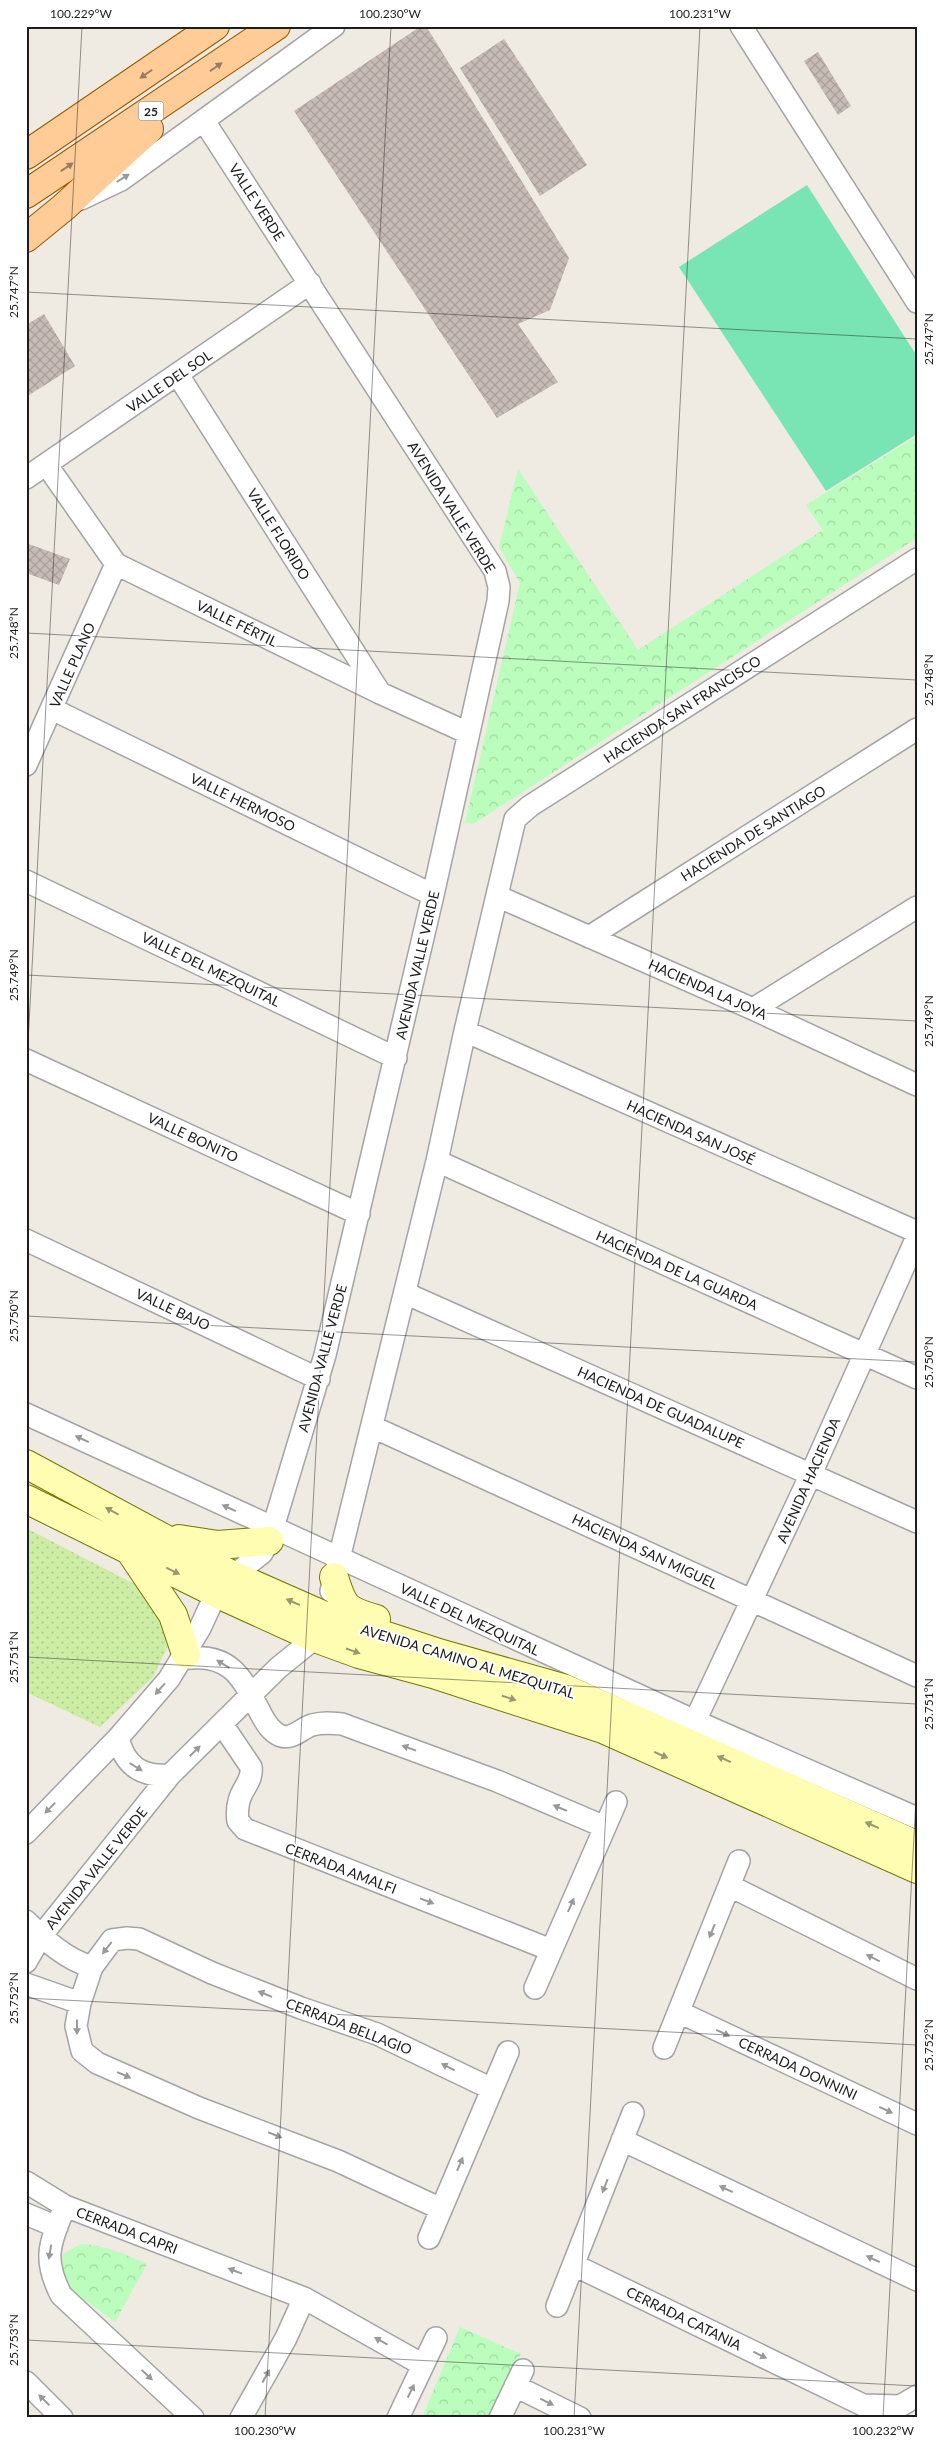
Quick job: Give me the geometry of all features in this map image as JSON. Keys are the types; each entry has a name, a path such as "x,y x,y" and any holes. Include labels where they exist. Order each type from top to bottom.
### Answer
{"main road":[{"name":"25","path":"26,155 215,26"},
{"name":"25","path":"26,194 185,89 276,26"},
{"path":"26,238 64,207 148,130 185,89"},
{"name":"AVENIDA CAMINO AL MEZQUITAL","path":"26,1464 138,1541"},
{"name":"AVENIDA CAMINO AL MEZQUITAL","path":"26,1499 138,1541 224,1584 320,1627 359,1654 433,1674 603,1729 917,1869"},
{"path":"184,1656 173,1615 138,1541 237,1544 271,1535"},
{"path":"336,1568 343,1603 355,1614 491,1651 521,1664 566,1689"},
{"name":"AVENIDA CAMINO AL MEZQUITAL","path":"320,1627 442,1654 566,1689 917,1845"}],"street":[{"path":"64,207 121,180 334,26"},
{"path":"741,26 917,302"},
{"name":"VALLE VERDE","path":"204,120 310,283"},
{"name":"VALLE DEL SOL","path":"26,478 178,376 310,283"},
{"name":"AVENIDA VALLE VERDE","path":"26,1833 118,1738 169,1679 224,1584 262,1553 271,1535 319,1378 359,1214 396,1058 498,601 499,587 495,571 310,283"},
{"name":"VALLE FLORIDO","path":"178,376 380,693"},
{"name":"VALLE FÉRTIL","path":"46,464 116,564 380,693 468,733"},
{"name":"HACIENDA SAN FRANCISCO","path":"497,896 515,819 530,806 917,559"},
{"name":"VALLE PLANO","path":"26,766 116,564"},
{"name":"VALLE HERMOSO","path":"52,709 433,894"},
{"name":"HACIENDA DE SANTIAGO","path":"590,936 917,729"},
{"name":"VALLE DEL MEZQUITAL","path":"26,880 396,1058"},
{"path":"320,1627 373,1427 437,1161 497,896"},
{"name":"HACIENDA LA JOYA","path":"497,896 753,1008 916,1083"},
{"path":"753,1008 917,908"},
{"name":"HACIENDA SAN JOSÉ","path":"465,1031 917,1232"},
{"name":"VALLE BONITO","path":"26,1060 359,1214"},
{"name":"HACIENDA DE LA GUARDA","path":"437,1161 917,1378"},
{"name":"AVENIDA HACIENDA","path":"695,1721 811,1474 917,1237"},
{"name":"VALLE BAJO","path":"26,1240 319,1378"},
{"name":"HACIENDA DE GUADALUPE","path":"405,1293 917,1522"},
{"name":"VALLE DEL MEZQUITAL","path":"26,1414 336,1568 917,1818"},
{"name":"HACIENDA SAN MIGUEL","path":"373,1427 917,1676"},
{"name":"AVENIDA VALLE VERDE","path":"26,1962 41,1936 170,1776 320,1627"},
{"path":"184,1656 198,1656 217,1660 239,1674 267,1725 278,1735 291,1736 311,1725 325,1722 342,1724 497,1781 605,1827"},
{"name":"CERRADA AMALFI","path":"222,1724 251,1767 250,1780 241,1795 237,1811 238,1821 245,1829 551,1950"},
{"path":"118,1738 121,1752 130,1764 150,1774 170,1776"},
{"path":"535,1988 616,1802"},
{"path":"664,2048 739,1861"},
{"path":"730,1886 917,1979"},
{"path":"26,1921 41,1936 69,1958 92,1967"},
{"name":"CERRADA BELLAGIO","path":"441,2209 338,2161 199,2108 96,2063 82,2051 78,2042 76,2026 80,2003 92,1967 112,1940 139,1939 212,1973 301,2008 377,2034 492,2088"},
{"path":"26,1984 80,2003"},
{"name":"CERRADA DONNINI","path":"679,2012 917,2124"},
{"path":"429,2238 508,2052"},
{"path":"557,2306 633,2113"},
{"path":"622,2140 917,2280"},
{"path":"26,2182 65,2206"},
{"name":"CERRADA CAPRI","path":"192,2418 61,2295 52,2277 48,2256 65,2206 304,2298 423,2365"},
{"path":"26,2214 57,2227"},
{"name":"CERRADA CATANIA","path":"574,2265 863,2404 884,2407 900,2406 917,2396"},
{"path":"241,2418 286,2338 304,2298"},
{"path":"398,2418 436,2338"},
{"path":"500,2418 519,2378 580,2418"},
{"path":"26,2382 62,2418"}],"green space":[{"path":"807,185 917,356 917,434 826,491 679,267"},
{"path":"917,436 917,538 473,824 465,823 520,583 499,547 518,469 638,650 823,530 806,505"},
{"path":"26,1528 148,1591 175,1631 153,1677 100,1727 26,1692"},
{"path":"81,2244 107,2248 147,2264 115,2322 66,2288 62,2270 63,2254"},
{"path":"460,2327 521,2354 488,2418 422,2418"}],"building":[{"path":"421,26 426,26 569,258 550,310 518,324 558,382 497,418 294,111"},
{"path":"504,39 587,165 540,196 460,68"},
{"path":"818,52 851,106 838,115 804,61"},
{"path":"44,314 75,366 26,397 26,325"},
{"path":"26,543 70,559 59,585 26,573"}]}
